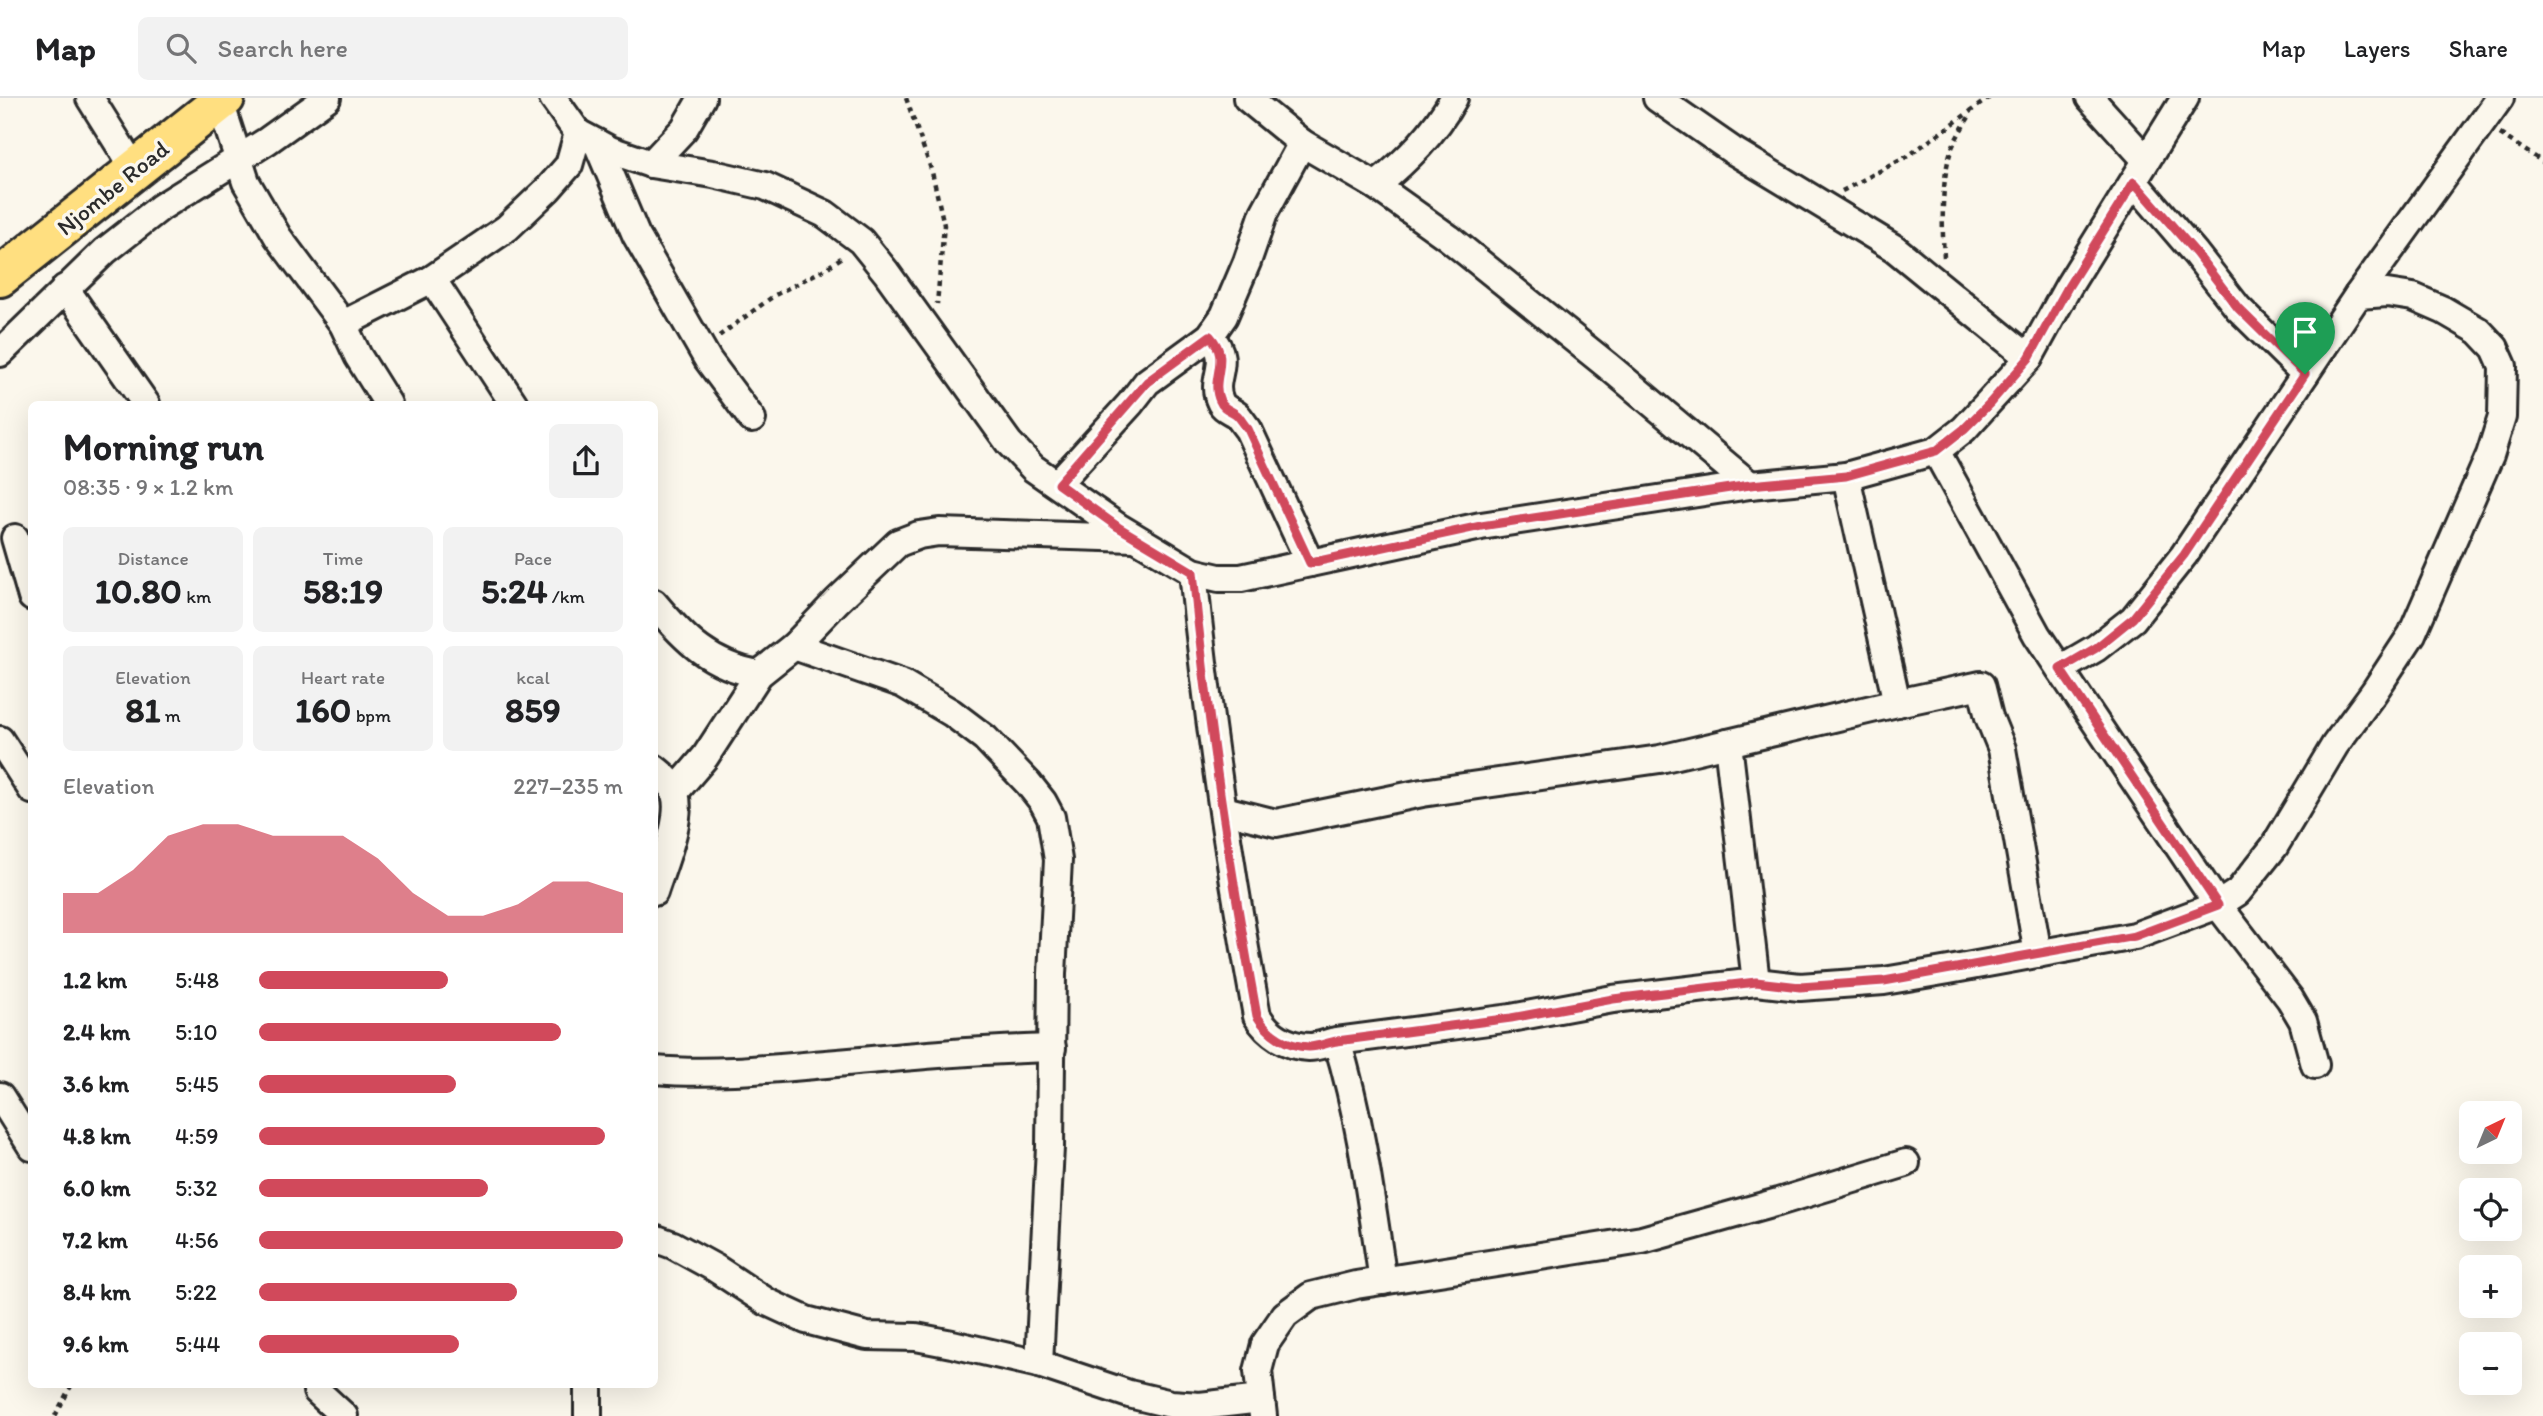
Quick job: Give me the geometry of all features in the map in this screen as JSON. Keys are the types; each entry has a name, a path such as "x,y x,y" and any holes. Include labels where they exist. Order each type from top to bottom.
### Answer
{"highway":[{"name":"Njombe Road","path":"0,277 223,100"}],"street":[{"path":"90,98 135,170"},
{"path":"0,353 105,251 161,207 238,160 327,98"},
{"path":"553,98 588,138 636,235 702,350 752,419"},
{"path":"651,164 684,129 702,98"},
{"path":"1247,98 1302,143 1376,186 1449,238 1750,485"},
{"path":"1376,186 1410,157 1440,123 1454,98"},
{"path":"1657,98 1732,150 1894,248 2029,358"},
{"path":"2090,98 2196,253 2238,308 2305,374"},
{"path":"588,138 651,164 765,186 825,214 861,240 1009,443 1033,468 1193,572 1219,578 1241,578 1481,526 1750,485 1846,476 1936,451 1972,420 2029,358 2068,287 2185,98"},
{"path":"2060,669 2096,648 2133,618 2184,555 2358,295 2500,98"},
{"path":"223,100 246,182 278,237 343,324 358,356 386,401"},
{"path":"343,324 432,279 507,228 548,190 588,138"},
{"path":"1058,484 1147,382 1210,336 1224,316 1264,214 1302,143"},
{"path":"432,279 512,401"},
{"path":"65,288 144,401"},
{"path":"1193,572 1235,896 1257,1016 1275,1038 1309,1047 1511,1018 1613,999 1756,982 1800,987 1884,981 2135,936 2218,905 2238,892 2274,847 2335,745 2412,634 2490,455 2502,417 2503,366 2495,348 2479,331 2443,310 2413,298 2387,293 2358,295"},
{"path":"1210,336 1219,345 1221,357 1218,390 1220,401 1227,411 1237,416 1248,429 1310,563"},
{"path":"1936,451 2037,635 2218,905 2290,999 2303,1021 2315,1065"},
{"path":"1846,476 1897,703"},
{"path":"675,792 705,757 759,674 794,646 898,543 919,535 939,532 1137,538"},
{"path":"15,538 28,583"},
{"path":"658,607 710,659 734,670 759,674"},
{"path":"794,646 902,684 952,713 985,738 1043,802 1051,817 1058,860 1052,974 1049,1161 1039,1364"},
{"path":"1224,810 1276,822 1422,793 1660,759 1981,685 1989,717 2002,749 2038,954"},
{"path":"0,740 28,784"},
{"path":"1728,743 1756,982"},
{"path":"658,771 675,792 678,809 658,877"},
{"path":"1337,1041 1349,1079 1367,1171 1382,1281"},
{"path":"658,1070 755,1070 985,1050 1052,1048"},
{"path":"0,1096 28,1141"},
{"path":"658,1239 715,1268 766,1302 806,1320 867,1336 916,1337 1039,1364 1129,1394 1171,1404 1262,1407 1258,1371 1265,1344 1285,1315 1311,1296 1356,1284 1643,1240 1906,1163"},
{"path":"588,1416 589,1388"}],"path":[{"path":"906,98 932,172 944,225 934,340"},
{"path":"1818,202 1874,176 1908,156 1989,98"},
{"path":"1945,288 1942,225 1950,157 1973,111"},
{"path":"2482,121 2543,162"},
{"path":"702,350 775,295 825,269 861,240"},
{"path":"55,1416 70,1388"}],"route":[{"path":"2134,182 2196,253 2238,308 2305,374 2184,555 2133,618 2096,648 2060,669 2218,905 2135,936 1884,981 1800,987 1756,982 1613,999 1511,1018 1309,1047 1275,1038 1257,1016 1235,896 1193,572 1118,527 1058,484 1147,382 1210,336 1219,345 1221,357 1218,390 1220,401 1227,411 1237,416 1248,429 1310,563 1481,526 1750,485 1846,476 1936,451 1964,429 1990,403 2029,358 2068,287 2134,182"}]}
